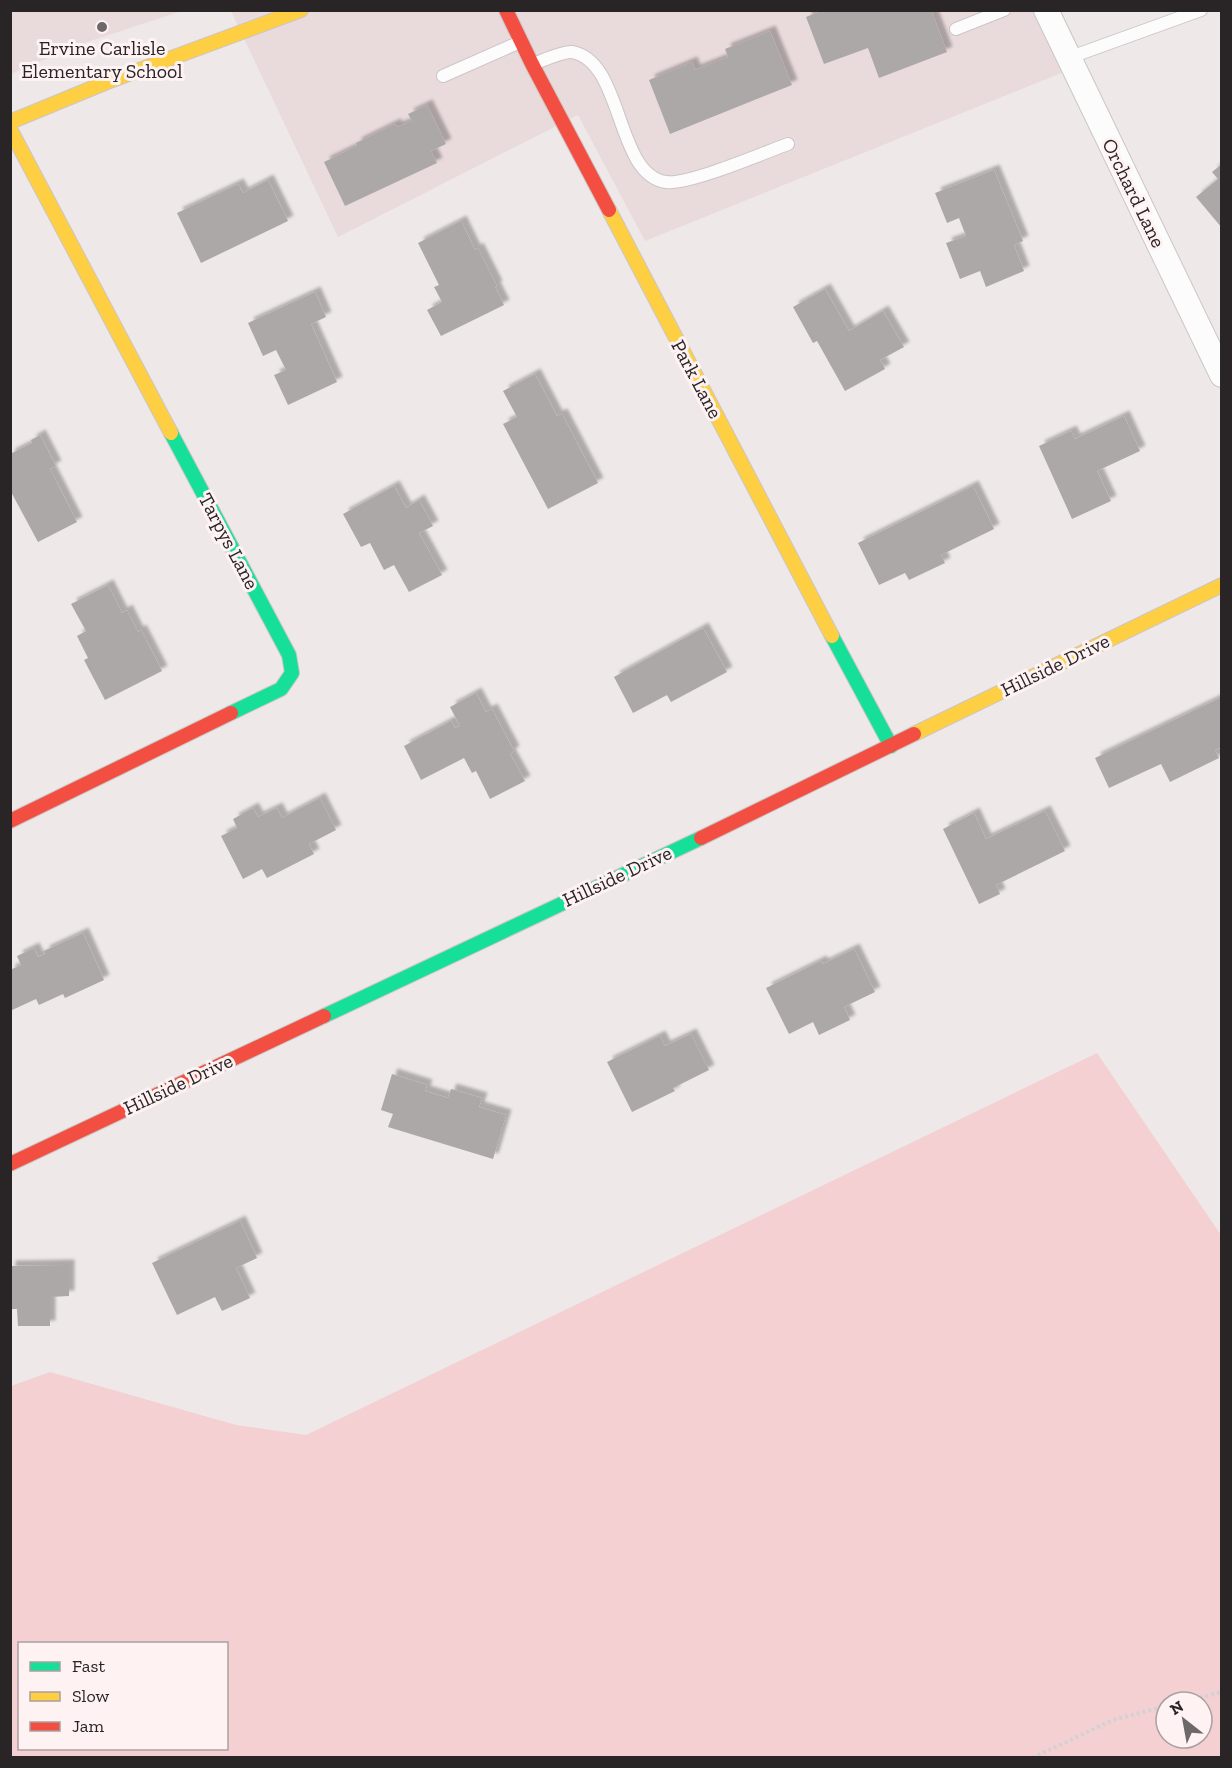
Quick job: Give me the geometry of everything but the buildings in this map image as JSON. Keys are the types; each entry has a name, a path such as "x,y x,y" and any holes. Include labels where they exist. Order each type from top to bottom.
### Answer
{"street":[{"path":"10,122 107,82 301,10"},
{"name":"Park Lane","path":"506,10 520,42 891,746"},
{"name":"Orchard Lane","path":"1046,10 1221,375"},
{"name":"Tarpys Lane","path":"10,129 290,655 292,673 281,689 10,821"},
{"name":"Hillside Drive","path":"10,1164 891,746 1221,585"}],"lane":[{"path":"956,29 1004,10"},
{"path":"1068,58 1201,10"},
{"path":"443,76 520,42"},
{"path":"532,64 569,51 585,56 607,85 636,158 648,173 665,182 678,182 788,144"}],"path":[{"path":"1032,1758 1113,1720 1154,1709"}],"shaded area":[{"path":"11,10 182,11 81,44 11,74"},
{"path":"231,11 1061,11 1086,63 645,241 578,115 338,237"},
{"path":"1097,1053 1221,1235 1221,1757 11,1757 11,1386 50,1372 236,1425 306,1435"}],"traffic: fast":[{"path":"171,433 289,655 292,673 281,689 231,713"},
{"path":"832,636 891,746"},
{"path":"324,1016 701,838"}],"traffic: slow":[{"path":"10,122 107,82 301,10"},
{"path":"10,129 171,433"},
{"path":"609,210 832,636"},
{"path":"914,734 1222,585"}],"traffic: jam":[{"path":"506,10 609,210"},
{"path":"10,821 231,713"},
{"path":"701,838 914,734"},
{"path":"10,1164 324,1016"}],"place":[{"name":"Ervine Carlisle Elementary School","path":"102,27"}]}
